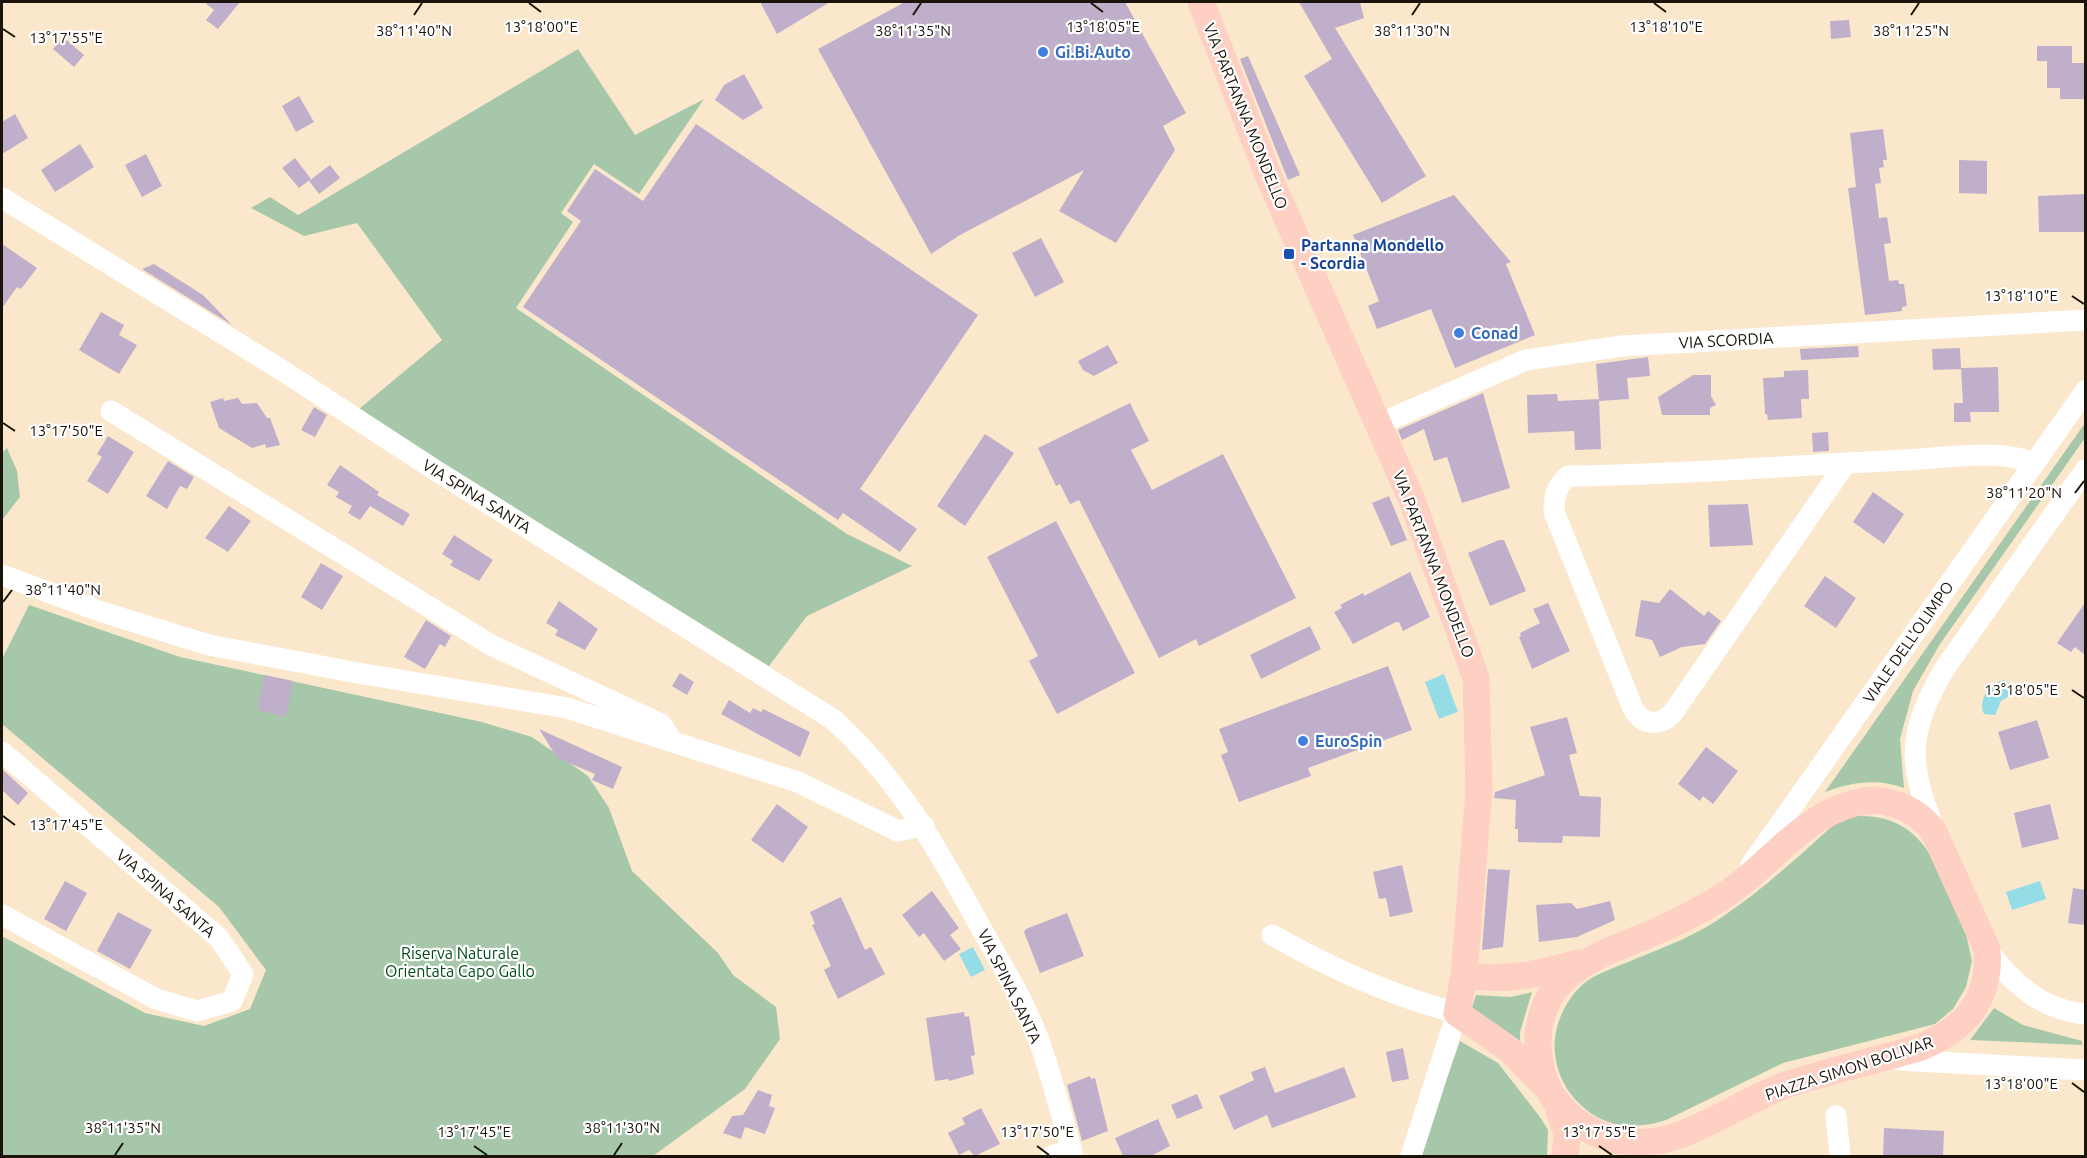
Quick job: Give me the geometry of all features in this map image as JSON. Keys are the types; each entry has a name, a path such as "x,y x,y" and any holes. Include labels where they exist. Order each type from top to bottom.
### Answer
{"main road":[{"name":"VIA PARTANNA MONDELLO","path":"1201,2 1269,177 1413,503 1476,678 1479,790 1464,975 1457,1013"},
{"name":"PIAZZA SIMON BOLIVAR","path":"1874,800 1905,807 1923,818 1940,843 1987,949 1988,967 1985,985 1970,1015 1959,1027 1931,1043 1879,1060 1785,1085 1678,1135 1651,1142 1602,1136 1575,1122 1550,1094 1539,1050 1541,1018 1557,986 1568,974 1588,960 1691,915 1727,893 1824,813 1851,802 1874,800"},
{"path":"1464,975 1486,979 1523,977 1588,960"},
{"path":"1457,1013 1510,1050 1550,1094 1567,1135 1565,1156"},
{"path":"1640,1156 1678,1135"}],"street":[{"name":"VIA SPINA SANTA","path":"2,198 280,369 435,470 834,720 880,766 924,826 1023,1006 1038,1038 1065,1154"},
{"name":"VIA SCORDIA","path":"1379,424 1526,360 1622,346 2085,320"},
{"name":"VIALE DELL'OLIMPO","path":"1727,893 1760,854 2085,390"},
{"path":"111,411 491,645 661,724 674,742"},
{"path":"1846,462 1672,714 1660,722 1653,723 1640,718 1632,706 1554,512 1554,498 1558,485 1568,476 1641,475 1846,462 1995,456 2022,457 2034,462"},
{"path":"1940,843 1921,795 1915,767 1917,734 1922,714 1945,668 2085,469"},
{"path":"2,575 102,612 209,645 358,674 567,708 798,782 898,831 924,826"},
{"name":"VIA SPINA SANTA","path":"2,752 219,938 243,974 232,1001 197,1011 156,999 2,915"},
{"path":"1272,935 1311,957 1370,984 1457,1013"},
{"path":"1987,949 2007,976 2036,999 2056,1008 2085,1014"},
{"name":"VIA PARTANNA MONDELLO","path":"1411,1156 1457,1013"},
{"path":"1879,1060 1915,1059 2085,1070"},
{"path":"1836,1116 1840,1156"}],"green space":[{"path":"578,49 635,135 704,99 639,194 594,164 561,213 573,222 516,308 847,534 912,566 807,616 769,666 474,484 359,409 442,340 357,223 304,236 251,208 270,197 298,215"},
{"path":"2085,423 2085,438 1940,644 1913,691 1900,739 1904,788 1875,782 1844,786 1825,792"},
{"path":"7,448 17,471 20,497 2,520 2,453"},
{"name":"Riserva Naturale Orientata Capo Gallo","path":"29,605 180,657 482,722 532,737 588,776 609,808 632,871 718,953 733,975 776,1007 780,1039 745,1089 653,1156 2,1156 2,936 145,1013 204,1026 250,1009 266,970 219,907 2,724 2,659"},
{"path":"1856,816 1881,818 1901,825 1917,838 1940,872 1966,934 1972,961 1966,987 1953,1009 1935,1024 1783,1063 1657,1123 1638,1126 1619,1125 1592,1114 1578,1102 1567,1088 1559,1072 1555,1054 1555,1035 1565,1008 1582,985 1601,973 1682,940 1715,922 1766,884 1830,828 1843,820"},
{"path":"1532,992 1520,1032 1520,1045 1471,1011 1476,995 1511,997"},
{"path":"1994,1008 2023,1025 2082,1041 2082,1045 1970,1040"},
{"path":"1460,1041 1498,1063 1540,1117 1548,1130 1547,1156 1419,1156"}],"water":[{"path":"1444,674 1458,712 1439,719 1425,682"},
{"path":"2004,680 2011,685 2012,694 2001,701 1995,715 1984,714 1982,704 1986,693 1994,685"},
{"path":"2040,881 2046,899 2012,910 2006,892"},
{"path":"973,947 985,970 971,977 959,954"}],"building":[{"path":"204,2 240,2 218,29 206,20 214,10"},
{"path":"760,2 830,2 777,34"},
{"path":"905,2 1125,2 1186,113 1163,126 1175,150 1116,243 1059,211 1084,170 960,235 931,254 818,49"},
{"path":"1299,2 1360,2 1364,18 1335,28 1426,176 1382,203 1304,76 1332,59"},
{"path":"1849,20 1851,37 1831,39 1830,21"},
{"path":"63,37 84,55 74,67 53,49"},
{"path":"2037,46 2072,46 2072,63 2085,63 2085,99 2060,99 2060,88 2047,88 2047,61 2037,61"},
{"path":"1248,56 1300,175 1288,180 1240,59"},
{"path":"744,74 763,108 743,120 715,100 724,85"},
{"path":"299,96 314,122 296,132 282,106"},
{"path":"15,114 28,138 2,154 2,122"},
{"path":"696,124 978,315 860,489 917,529 900,552 843,513 838,520 523,307 581,221 567,211 595,169 643,201"},
{"path":"1883,129 1887,160 1883,160 1884,167 1879,168 1881,183 1875,184 1879,218 1887,217 1891,243 1884,244 1889,281 1898,280 1899,284 1904,284 1907,306 1902,307 1902,311 1865,315 1848,188 1856,187 1850,133"},
{"path":"80,144 94,167 55,192 41,170"},
{"path":"146,154 162,186 142,197 125,165"},
{"path":"295,158 311,179 299,188 282,168"},
{"path":"1959,160 1987,161 1987,194 1959,193"},
{"path":"330,165 340,178 319,194 309,181"},
{"path":"2085,194 2085,232 2039,232 2038,196"},
{"path":"1454,195 1511,262 1506,264 1535,335 1455,368 1431,309 1377,329 1368,306 1379,301 1353,235"},
{"path":"1041,238 1064,282 1035,297 1012,253"},
{"path":"2,244 37,268 21,289 17,287 2,308"},
{"path":"154,264 203,295 232,325 142,269"},
{"path":"101,312 124,325 119,335 137,345 119,374 79,350"},
{"path":"1108,345 1118,363 1094,376 1083,370 1078,361"},
{"path":"1858,346 1859,357 1801,360 1800,349"},
{"path":"1960,348 1961,369 1933,370 1932,349"},
{"path":"1648,357 1650,376 1627,378 1629,399 1599,401 1596,364"},
{"path":"1998,367 1999,412 1970,412 1971,422 1954,422 1954,403 1963,403 1961,368"},
{"path":"1808,370 1809,399 1801,399 1802,418 1768,420 1765,414 1763,378 1784,377 1784,371"},
{"path":"1693,375 1711,375 1711,396 1716,405 1710,408 1710,415 1662,415 1658,397"},
{"path":"1483,393 1510,488 1462,503 1447,457 1434,461 1424,429 1402,440 1398,430"},
{"path":"1557,394 1558,401 1599,399 1601,449 1575,450 1574,431 1528,433 1527,395"},
{"path":"223,398 224,401 238,398 242,404 257,403 267,418 270,418 280,445 266,448 265,444 252,448 219,428 210,402"},
{"path":"1130,403 1149,441 1131,450 1152,490 1223,454 1296,598 1199,646 1196,639 1159,658 1079,500 1070,504 1060,484 1056,486 1038,448"},
{"path":"314,407 327,415 315,437 301,430"},
{"path":"1828,432 1829,451 1813,452 1812,433"},
{"path":"985,434 1014,453 965,526 937,506"},
{"path":"108,436 134,452 108,494 87,481 102,457 97,454"},
{"path":"168,461 194,477 187,489 180,486 167,509 146,496"},
{"path":"340,465 379,492 377,495 410,514 403,526 370,506 360,520 348,513 352,506 336,497 339,492 327,485"},
{"path":"1873,492 1904,514 1884,544 1853,522"},
{"path":"1389,496 1407,540 1391,546 1372,503"},
{"path":"1748,504 1753,545 1710,547 1708,505"},
{"path":"229,506 251,521 228,552 205,538"},
{"path":"1056,521 1135,673 1057,714 1029,661 1038,656 987,557"},
{"path":"454,535 493,560 479,581 450,565 453,561 442,554"},
{"path":"1504,540 1526,591 1490,606 1468,553"},
{"path":"321,563 343,576 322,610 301,597"},
{"path":"1410,572 1430,617 1403,631 1399,622 1396,622 1353,644 1334,612 1342,608 1340,605 1363,593 1364,596"},
{"path":"1825,576 1856,598 1836,628 1804,606"},
{"path":"1670,589 1704,616 1708,611 1721,621 1705,644 1682,647 1660,657 1652,640 1635,636 1641,600 1659,603"},
{"path":"559,601 598,629 585,650 555,635 558,630 546,623"},
{"path":"1548,603 1570,651 1532,669 1519,637 1520,633 1540,623 1533,609"},
{"path":"2085,603 2085,655 2075,647 2071,652 2057,643"},
{"path":"426,620 451,636 445,647 440,644 425,669 404,657"},
{"path":"1310,626 1321,649 1261,679 1250,655"},
{"name":"EuroSpin","path":"1388,666 1412,730 1308,768 1311,776 1239,802 1221,755 1228,752 1219,729"},
{"path":"680,673 694,682 687,695 672,686"},
{"path":"265,675 293,681 286,717 257,710"},
{"path":"729,700 750,713 753,708 761,712 763,709 810,732 800,757 721,714"},
{"path":"1567,717 1577,753 1569,755 1580,796 1601,797 1600,837 1563,836 1562,843 1518,842 1518,829 1515,829 1516,800 1494,798 1495,792 1545,775 1530,727"},
{"path":"2037,720 2049,758 2010,770 1998,732"},
{"path":"539,729 622,767 613,789 592,780 595,774 557,758"},
{"path":"1706,747 1738,771 1713,804 1703,796 1700,801 1678,784"},
{"path":"2,769 28,793 18,805 2,790"},
{"path":"777,804 808,827 783,863 751,840"},
{"path":"2050,804 2059,839 2022,848 2014,813"},
{"path":"1402,865 1413,912 1390,917 1386,898 1379,899 1373,872"},
{"path":"1488,869 1510,870 1503,947 1482,950"},
{"path":"65,881 87,893 66,931 44,919"},
{"path":"2073,888 2085,890 2085,925 2068,923"},
{"path":"932,891 959,928 950,935 961,949 944,961 924,933 919,937 902,915"},
{"path":"841,897 865,950 871,947 885,974 838,999 824,970 831,966 812,925 815,924 810,912"},
{"path":"1610,901 1615,920 1577,937 1539,942 1536,905 1571,903 1577,909"},
{"path":"118,912 152,930 130,969 97,951"},
{"path":"1067,913 1084,956 1040,973 1024,932 1026,929"},
{"path":"964,1012 965,1017 969,1016 975,1055 971,1056 974,1074 949,1081 948,1079 935,1081 926,1018"},
{"path":"1403,1048 1409,1079 1392,1082 1386,1052"},
{"path":"1265,1067 1275,1093 1344,1067 1356,1097 1272,1128 1267,1115 1234,1130 1219,1096 1254,1080 1251,1072"},
{"path":"1090,1076 1091,1079 1095,1078 1108,1131 1082,1141 1067,1085"},
{"path":"758,1090 772,1095 769,1106 775,1108 765,1134 745,1127 741,1139 723,1133 732,1116 743,1115"},
{"path":"1197,1094 1203,1108 1177,1119 1171,1105"},
{"path":"981,1108 1000,1144 975,1156 969,1150 959,1155 948,1133 965,1124 962,1118"},
{"path":"1158,1119 1170,1146 1151,1156 1123,1156 1115,1138"},
{"path":"1884,1128 1944,1131 1943,1156 1883,1156"}],"place":[{"name":"Gi.Bi.Auto","path":"1043,52"},
{"name":"Partanna Mondello - Scordia","path":"1289,254"},
{"name":"Conad","path":"1459,333"},
{"name":"EuroSpin","path":"1303,741"}]}
